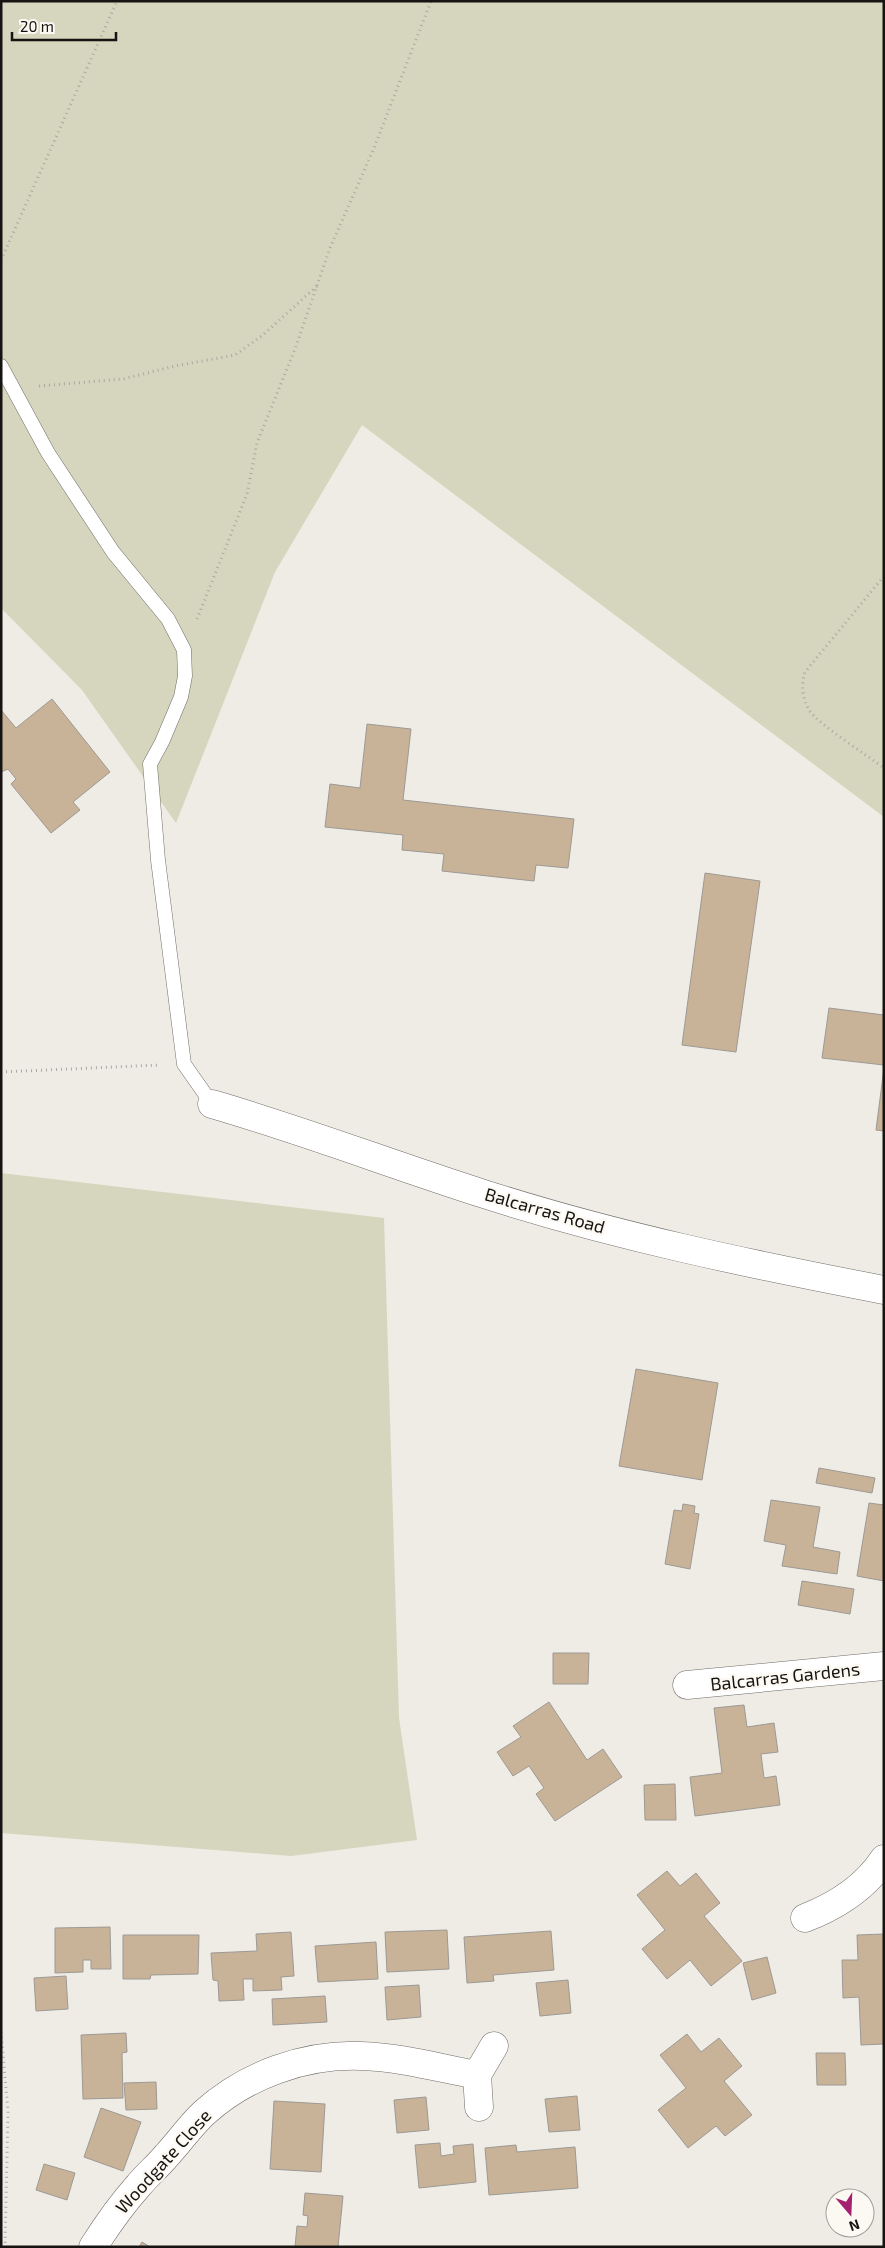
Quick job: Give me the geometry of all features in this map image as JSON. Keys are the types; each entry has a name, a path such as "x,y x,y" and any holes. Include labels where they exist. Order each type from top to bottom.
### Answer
{"street":[{"name":"Balcarras Road","path":"212,1104 289,1126 522,1205 690,1251 884,1290"},
{"name":"Balcarras Gardens","path":"687,1685 884,1666"},
{"path":"805,1918 844,1899 861,1886 884,1860"},
{"path":"479,2107 477,2075 494,2046"},
{"name":"Woodgate Close","path":"93,2247 111,2219 138,2186 205,2112 228,2094 278,2068 305,2061 361,2056 477,2075"}],"lane":[{"path":"1,366 54,461 113,552 168,619 184,650 185,676 181,697 162,742 150,764 158,860 184,1064 212,1104"}],"path":[{"path":"1,260 117,1"},
{"path":"184,650 247,494 257,443 318,286 330,248 374,148 431,1"},
{"path":"13,389 123,379 175,366 235,355 263,335 318,286"},
{"path":"884,576 804,672 801,682 806,701 814,715 884,768"},
{"path":"1,1072 184,1064"},
{"path":"1,2032 8,2111 5,2247"}],"green space":[{"path":"1,1 884,1 884,817 362,425 275,572 176,823 82,690 1,608"},
{"path":"1,1173 384,1218 399,1718 417,1840 291,1856 1,1833"}],"building":[{"path":"52,699 110,772 73,802 80,810 51,833 11,784 16,779 8,769 1,772 1,710 16,728"},
{"path":"367,724 411,729 403,800 574,819 568,868 536,865 534,881 442,871 444,854 402,850 403,835 325,827 330,784 360,788"},
{"path":"705,873 760,881 736,1052 682,1045"},
{"path":"829,1008 884,1015 884,1065 822,1058"},
{"path":"884,1068 884,1131 876,1130"},
{"path":"636,1369 718,1383 702,1480 619,1466"},
{"path":"819,1468 875,1478 872,1493 816,1483"},
{"path":"771,1500 820,1507 813,1547 840,1552 837,1574 782,1566 786,1545 764,1541"},
{"path":"869,1503 884,1505 884,1581 857,1576"},
{"path":"683,1504 695,1506 694,1513 699,1514 690,1569 665,1564 674,1510 682,1511"},
{"path":"802,1581 854,1589 850,1614 798,1605"},
{"path":"553,1653 589,1653 588,1684 553,1684"},
{"path":"549,1702 587,1760 603,1749 622,1777 555,1821 536,1794 544,1788 529,1766 513,1776 497,1752 521,1737 513,1726"},
{"path":"744,1705 747,1727 774,1723 778,1752 761,1754 764,1778 776,1776 780,1805 695,1816 690,1777 722,1773 714,1708"},
{"path":"675,1784 676,1820 645,1820 644,1785"},
{"path":"667,1871 680,1886 696,1873 720,1903 704,1916 742,1961 711,1986 690,1960 667,1979 642,1949 665,1930 637,1895"},
{"path":"110,1927 111,1969 91,1969 91,1960 83,1960 83,1972 55,1973 55,1928"},
{"path":"447,1930 449,1969 387,1972 385,1932"},
{"path":"551,1931 554,1970 493,1975 494,1981 467,1983 464,1937"},
{"path":"291,1932 294,1976 281,1977 282,1990 253,1991 253,1979 243,1979 244,2000 219,2001 218,1981 213,1980 211,1953 257,1951 256,1934"},
{"path":"884,1934 884,2044 861,2045 859,1997 843,1998 842,1960 858,1960 857,1935"},
{"path":"123,1935 199,1935 198,1974 151,1975 150,1979 123,1979"},
{"path":"376,1942 378,1979 318,1982 315,1946"},
{"path":"767,1957 776,1993 752,2000 743,1963"},
{"path":"66,1976 68,2009 36,2011 34,1978"},
{"path":"568,1980 571,2013 540,2016 536,1983"},
{"path":"419,1985 421,2017 387,2020 385,1987"},
{"path":"325,1996 327,2022 273,2025 272,1999"},
{"path":"126,2033 127,2052 122,2053 123,2098 83,2099 81,2035"},
{"path":"687,2034 701,2052 719,2038 742,2066 724,2081 752,2115 725,2136 716,2126 688,2148 658,2110 686,2088 660,2055"},
{"path":"816,2053 845,2053 846,2085 817,2085"},
{"path":"156,2082 157,2109 126,2110 124,2083"},
{"path":"577,2096 580,2130 549,2132 545,2099"},
{"path":"426,2097 429,2130 397,2133 394,2100"},
{"path":"274,2101 325,2104 321,2172 270,2169"},
{"path":"101,2108 141,2122 123,2171 84,2157"},
{"path":"440,2143 441,2156 454,2154 453,2146 473,2144 476,2182 419,2188 415,2145"},
{"path":"516,2145 517,2152 575,2147 578,2188 489,2195 485,2148"},
{"path":"44,2164 75,2173 67,2200 36,2190"},
{"path":"305,2193 343,2196 338,2247 295,2247 297,2226 307,2227 308,2216 303,2215"},
{"path":"142,2242 150,2247 139,2247"}]}
